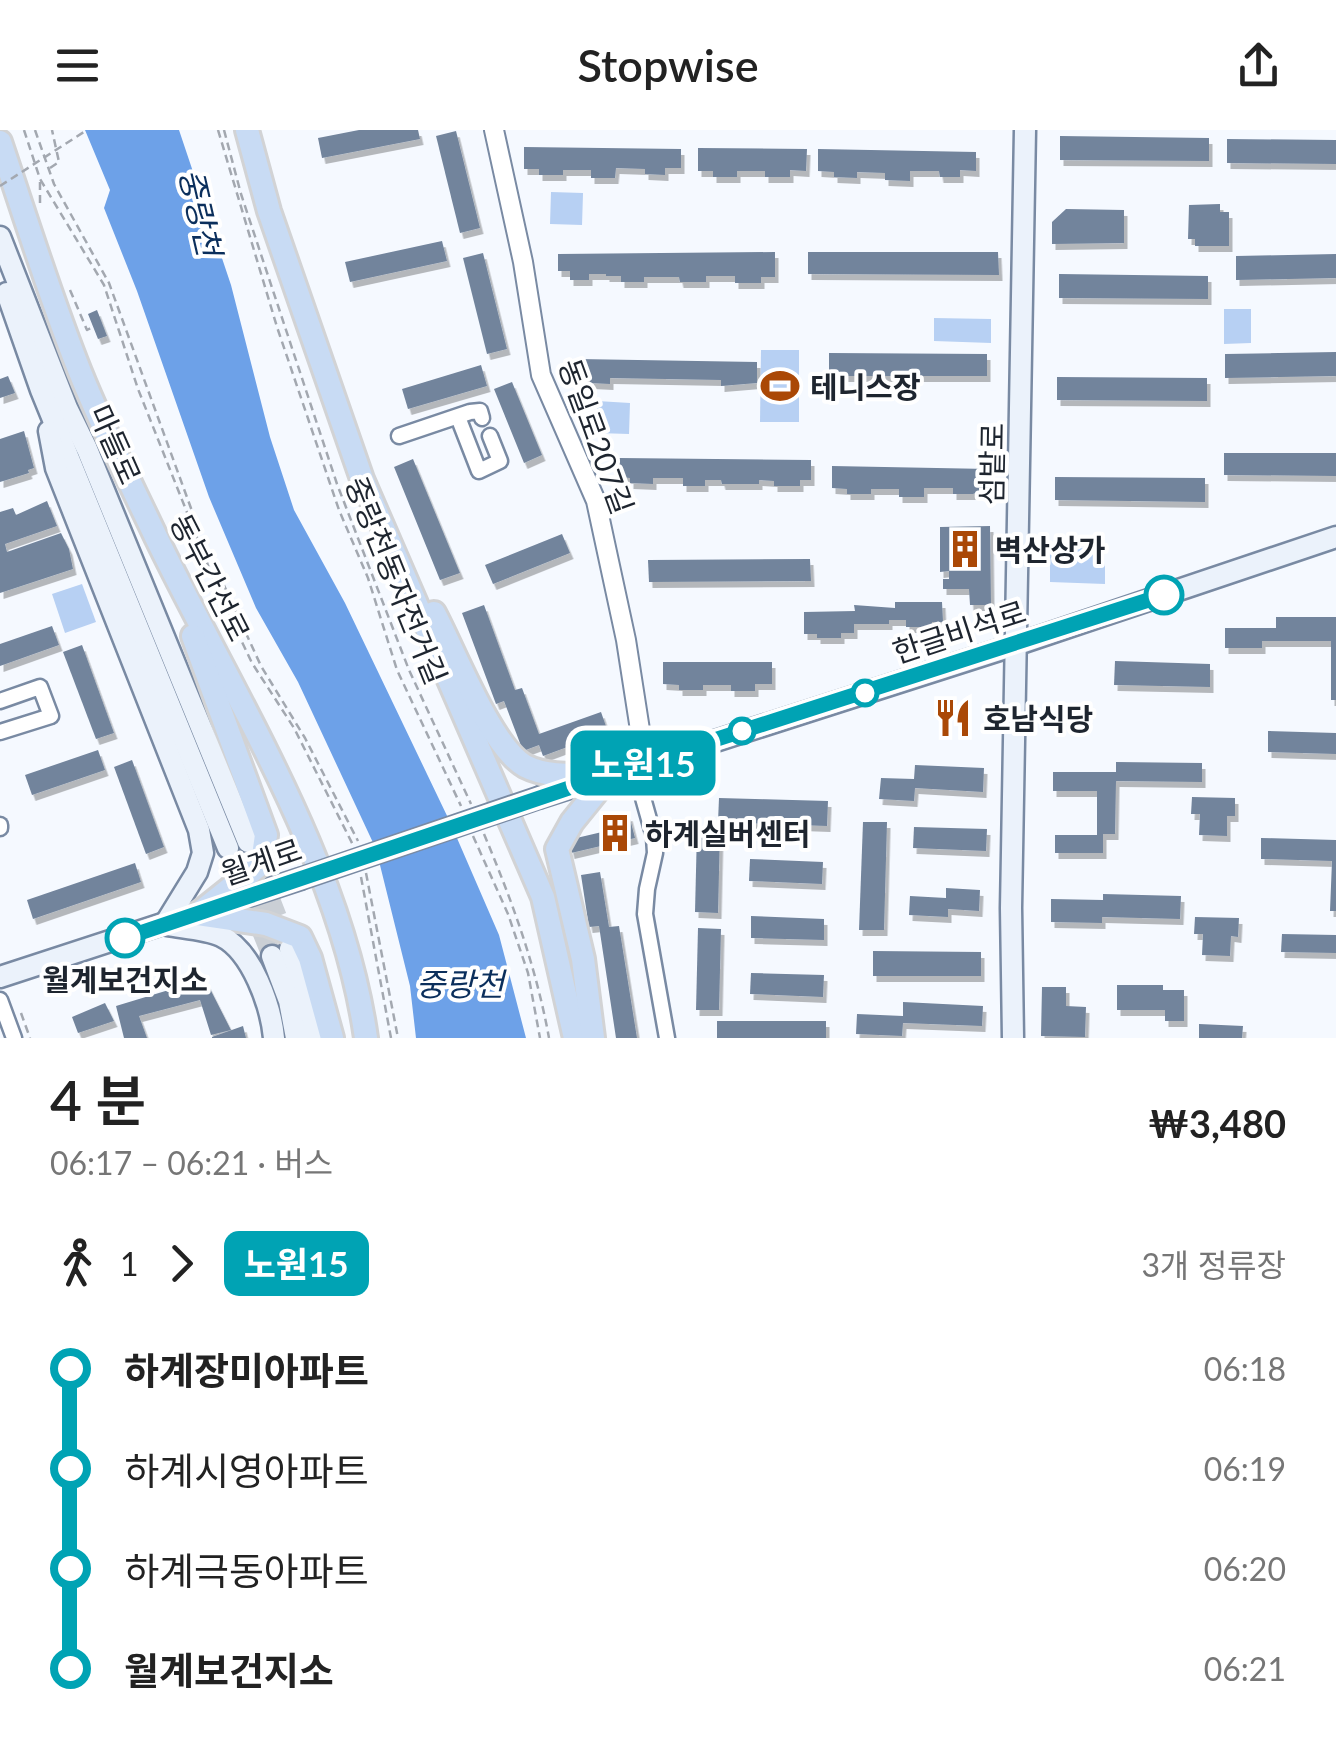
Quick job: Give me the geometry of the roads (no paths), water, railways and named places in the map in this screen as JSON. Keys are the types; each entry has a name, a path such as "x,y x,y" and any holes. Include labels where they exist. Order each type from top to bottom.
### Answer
{"highway":[{"path":"247,130 274,228 362,479 543,897 575,1038"},
{"name":"동부간선로","path":"0,142 80,374 330,896 352,967 366,1038"},
{"path":"362,479 390,522 490,726 508,754 547,774 610,775"},
{"path":"157,539 266,835 262,863 198,914"},
{"path":"227,676 234,708 318,896 340,968 354,1038"},
{"path":"594,1038 583,959 558,849 572,822 610,775"},
{"path":"198,914 266,924 300,937 310,958 332,1038"}],"main road":[{"name":"섬밭로","path":"1016,1038 1011,908 1025,130"},
{"name":"마들로","path":"0,236 3,273 41,390 238,845 3,273"},
{"path":"41,390 56,468 199,830 204,853 197,872 165,924 222,936 250,963 274,1038"},
{"name":"한글비석로","path":"541,798 1336,537"},
{"name":"월계로","path":"0,976 541,798"},
{"path":"1004,1038 1003,927 1011,908"},
{"path":"296,1038 281,952 304,988 315,1038"}],"street":[{"name":"동일로207길","path":"494,130 523,262 541,375 596,501 626,640 640,764"},
{"path":"399,436 478,410 482,418"},
{"path":"458,417 479,471 500,461 490,436"},
{"path":"0,701 40,687 51,716 0,732"},
{"path":"640,764 655,853 646,888 645,914 667,1038"},
{"path":"0,1000 14,1038"}],"water":[{"name":"중랑천","path":"85,130 179,130 231,285 270,437 294,510 345,603 450,822 499,935 526,1038 416,1038 410,986 376,849 298,682 256,608 209,497 104,208 110,190"}],"tunnel":[{"path":"248,842 285,938"},
{"path":"228,848 272,956"}],"place":[{"name":"테니스장","path":"780,386"},
{"name":"벽산상가","path":"965,549"},
{"name":"호남식당","path":"953,718"},
{"name":"하계실버센터","path":"615,833"},
{"name":"월계보건지소","path":"125,938"}]}
